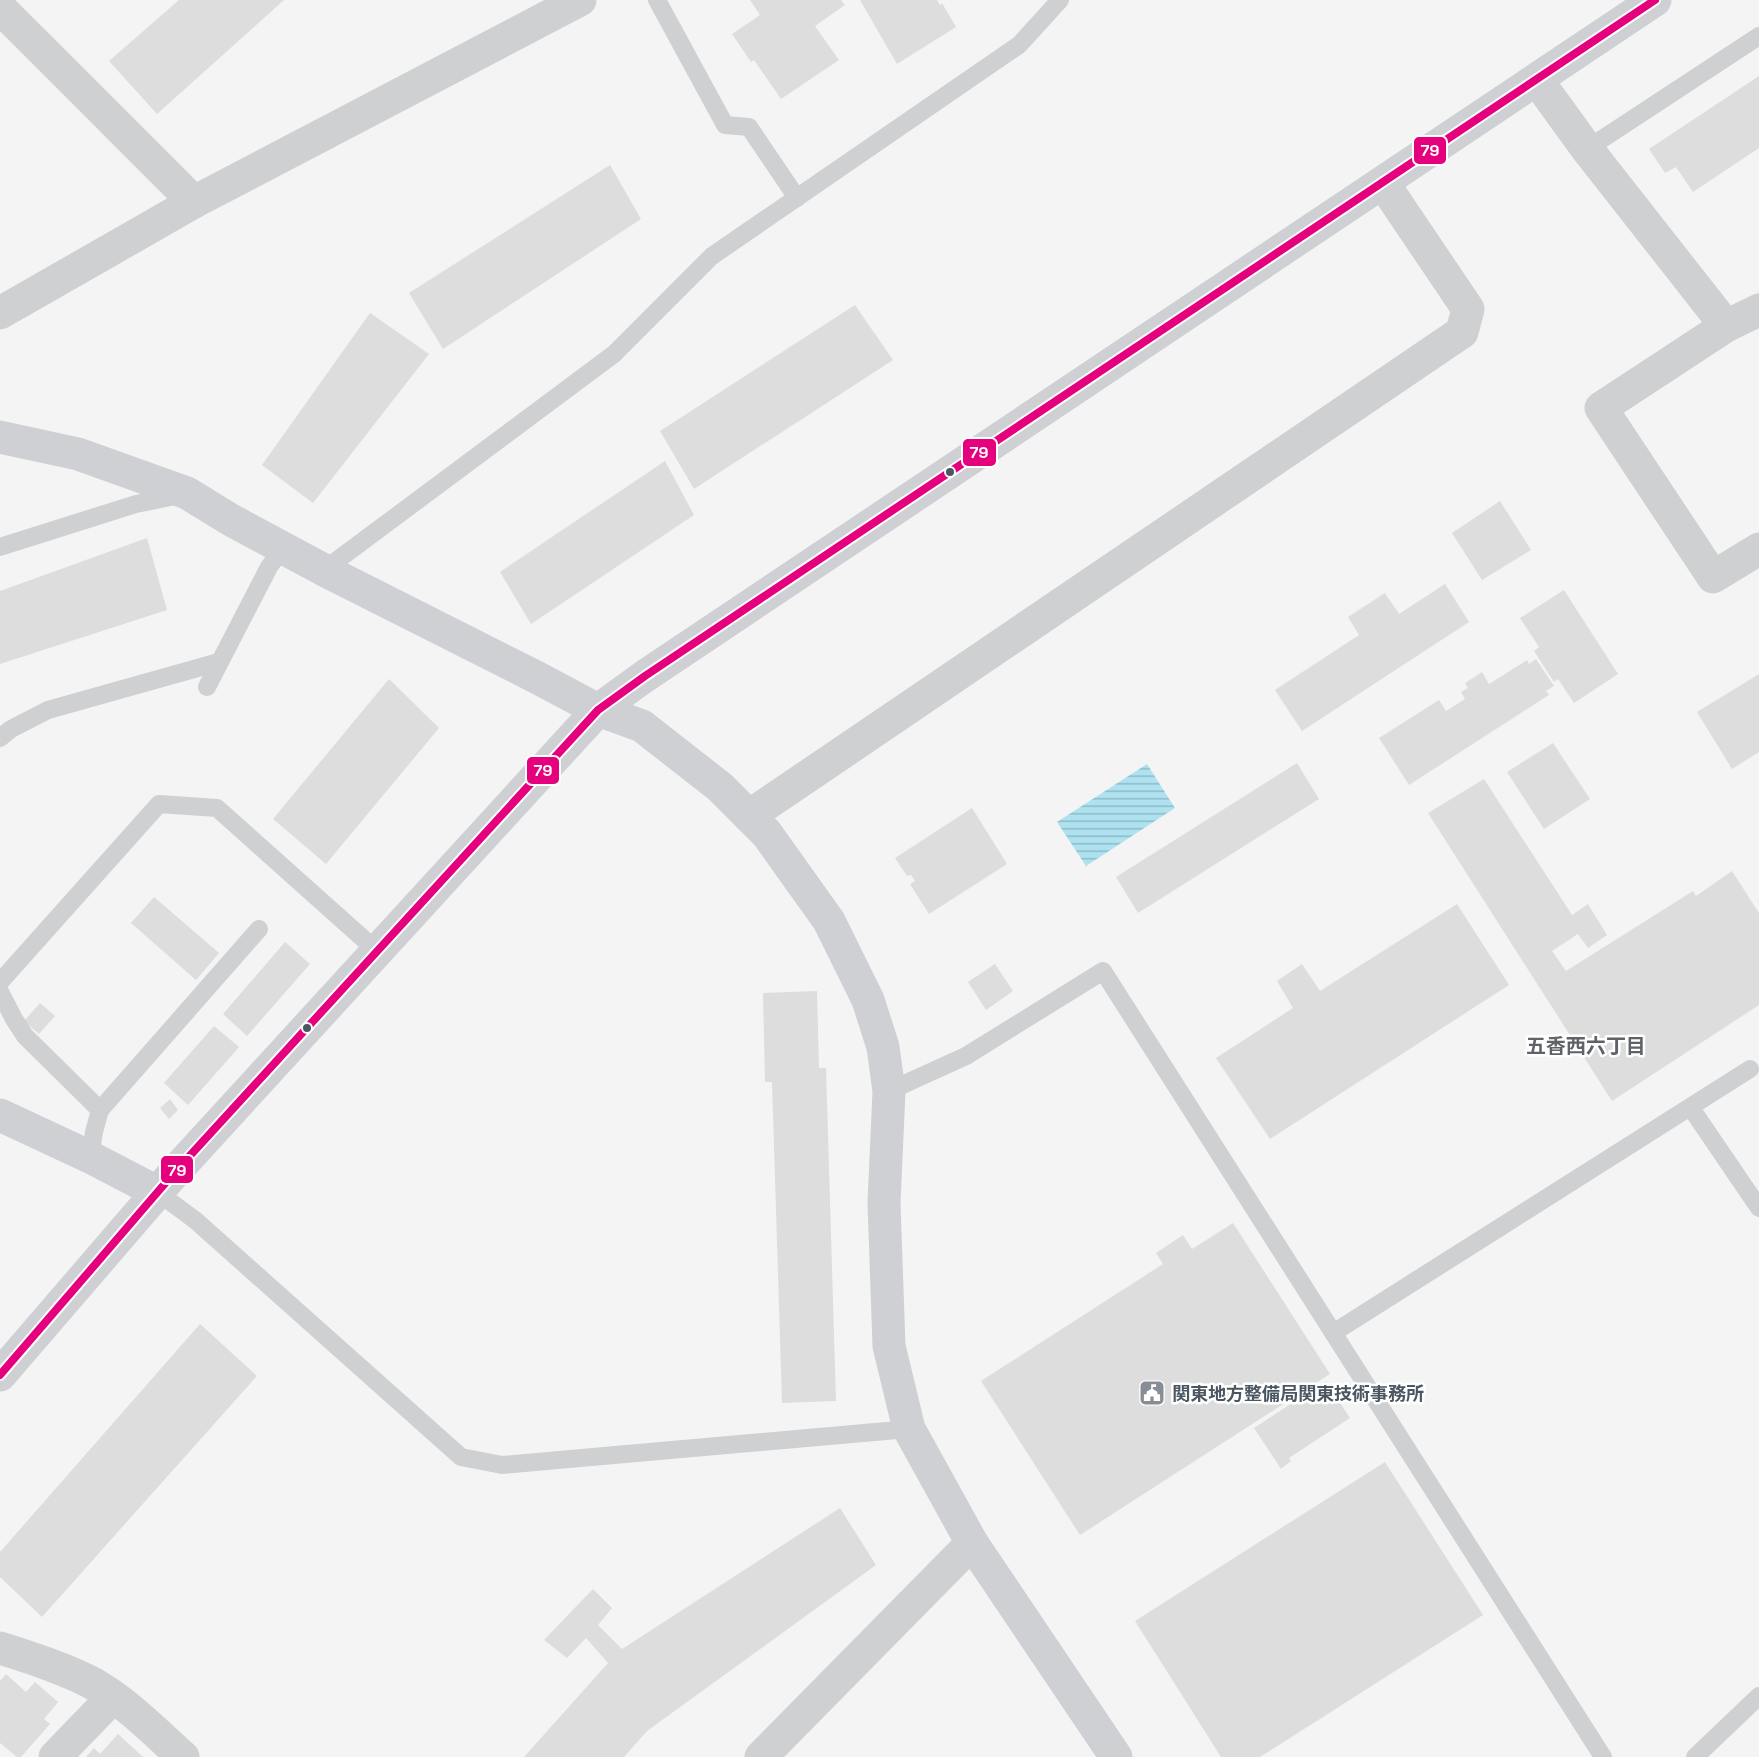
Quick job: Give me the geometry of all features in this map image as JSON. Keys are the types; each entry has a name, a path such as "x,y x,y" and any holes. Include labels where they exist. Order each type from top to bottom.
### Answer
{"street":[{"path":"0,313 194,202 580,0"},
{"path":"0,1375 157,1192 598,710 645,676 1655,0"},
{"path":"0,8 194,202"},
{"path":"1537,80 1726,326"},
{"path":"749,816 1462,332 1468,309 1383,183"},
{"path":"1759,310 1726,326 1601,408 1713,577 1759,549"},
{"path":"0,437 78,454 187,493 231,520 324,570 598,710 642,726 720,787 767,834 830,921 868,1000 883,1047 889,1091 884,1203 889,1346 909,1429 972,1543 1108,1754"},
{"path":"0,1115 157,1192"},
{"path":"761,1757 972,1543"},
{"path":"0,1648 64,1670 94,1684 137,1715 183,1757"},
{"path":"55,1757 113,1697"}],"lane":[{"path":"657,0 725,125 749,127 797,198"},
{"path":"324,570 614,354 712,256 1019,45 1060,0"},
{"path":"1587,148 1759,36"},
{"path":"0,547 136,504 187,493"},
{"path":"207,687 269,567 283,548"},
{"path":"0,738 11,729 48,710 219,662"},
{"path":"0,982 159,804 217,808 377,951"},
{"path":"90,1158 99,1110 259,929"},
{"path":"889,1091 966,1056 1104,971 1603,1757"},
{"path":"0,992 25,1036 99,1110"},
{"path":"1333,1333 1750,1069"},
{"path":"1691,1108 1759,1208"},
{"path":"157,1192 195,1220 461,1457 502,1465 909,1429"},
{"path":"1695,1757 1759,1696"}],"water":[{"path":"1147,764 1175,808 1086,866 1057,822"}],"building":[{"path":"179,0 284,0 157,114 109,61"},
{"path":"750,0 841,0 845,5 815,26 839,60 781,99 754,60 751,62 732,34 760,15"},
{"path":"860,0 937,0 940,5 942,3 956,27 897,64"},
{"path":"1759,76 1759,148 1693,192 1676,167 1665,173 1649,149"},
{"path":"610,165 641,219 443,349 409,293"},
{"path":"855,305 893,360 694,489 660,431"},
{"path":"370,313 429,354 313,503 262,465"},
{"path":"665,461 694,515 531,624 500,572"},
{"path":"1500,501 1531,550 1482,580 1452,533"},
{"path":"147,538 167,610 0,664 0,591"},
{"path":"1445,584 1469,622 1302,731 1275,690 1359,635 1348,617 1385,593 1399,614"},
{"path":"1564,590 1618,674 1574,703 1558,679 1554,682 1534,651 1539,647 1520,618"},
{"path":"1536,659 1554,686 1546,691 1549,695 1409,785 1379,738 1439,700 1446,711 1465,699 1461,692 1468,688 1465,683 1482,672 1489,684 1527,660 1529,664"},
{"path":"1759,674 1759,752 1732,769 1697,712"},
{"path":"389,679 439,728 326,864 273,819"},
{"path":"1553,743 1590,799 1544,829 1507,772"},
{"path":"1297,763 1319,799 1138,913 1116,877"},
{"path":"1484,779 1572,915 1588,904 1607,935 1588,948 1578,934 1552,951 1566,971 1693,891 1696,896 1732,871 1759,913 1759,1005 1612,1101 1428,813"},
{"path":"972,808 1007,864 929,914 910,884 915,881 911,875 907,876 895,858"},
{"path":"154,897 219,953 196,980 131,923"},
{"path":"1457,904 1509,985 1270,1139 1216,1058 1293,1008 1277,981 1302,964 1320,991"},
{"path":"285,942 310,964 247,1036 223,1014"},
{"path":"995,964 1013,991 986,1010 968,982"},
{"path":"817,991 819,1068 826,1068 836,1401 782,1403 772,1082 765,1082 763,993"},
{"path":"40,1003 55,1016 39,1034 24,1021"},
{"path":"214,1026 239,1047 188,1105 164,1083"},
{"path":"170,1099 178,1110 169,1119 160,1108"},
{"path":"1233,1223 1330,1374 1080,1535 981,1381 1163,1264 1156,1253 1183,1235 1192,1249"},
{"path":"200,1324 257,1376 42,1617 0,1577 0,1552"},
{"path":"1326,1381 1350,1418 1289,1458 1291,1461 1281,1469 1254,1428"},
{"path":"1385,1462 1483,1615 1260,1757 1221,1757 1135,1621"},
{"path":"840,1508 876,1565 647,1731 624,1757 524,1757 608,1663 586,1638 567,1658 544,1640 593,1589 612,1608 598,1625 622,1649"},
{"path":"6,1674 26,1692 35,1682 58,1702 44,1719 50,1724 21,1757 17,1757 0,1743 0,1681"},
{"path":"118,1734 143,1757 86,1757 94,1748 100,1754"}],"transit line":[{"name":"79","path":"0,1375 174,1173 598,710 645,676 1655,0"}],"place":[{"name":"関東地方整備局関東技術事務所","path":"1152,1393"}],"district":[{"name":"五香西六丁目","path":"1586,1046"}]}
